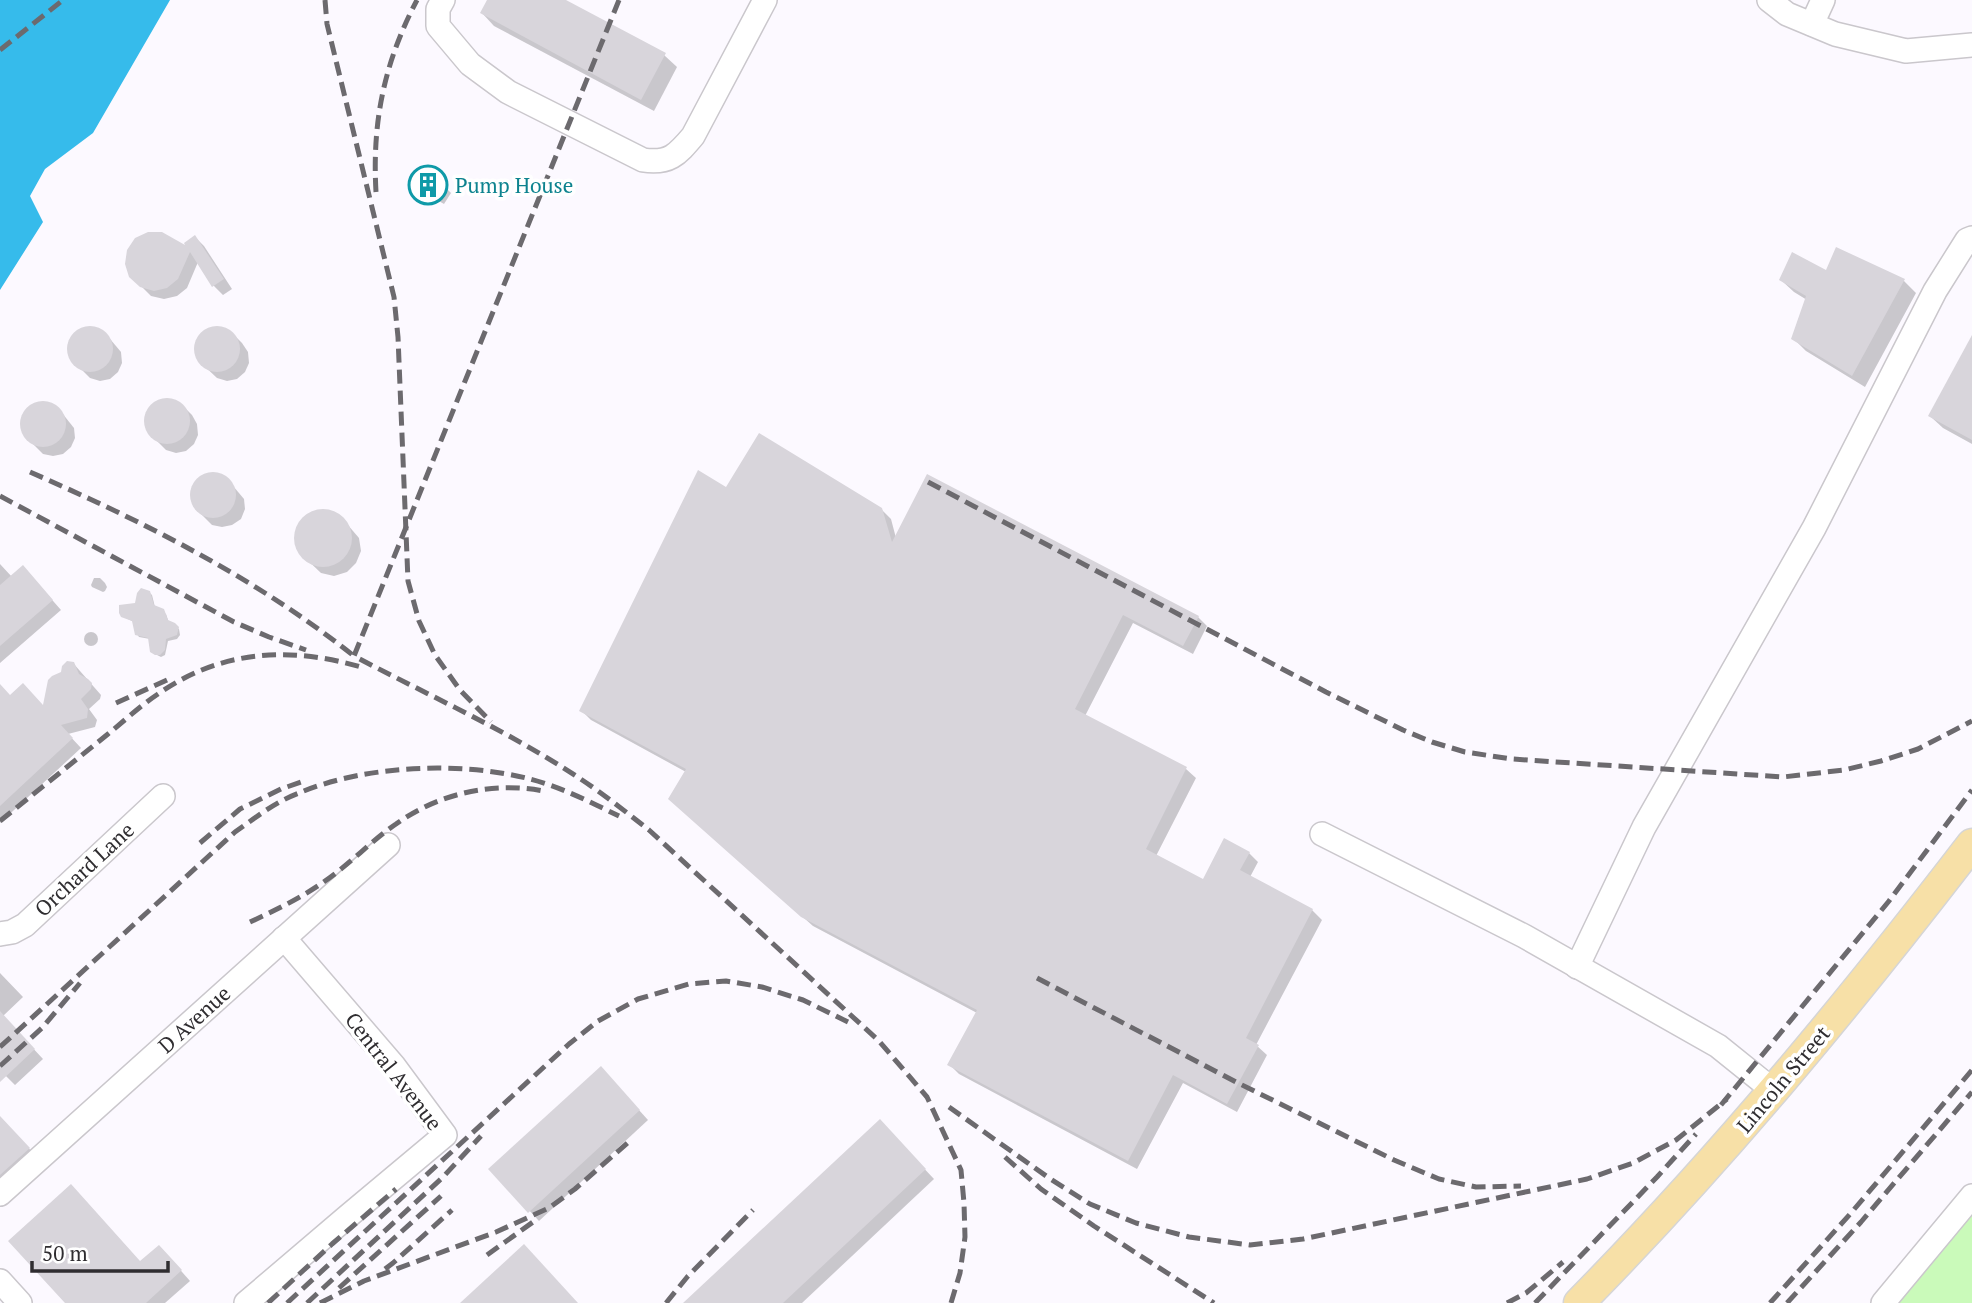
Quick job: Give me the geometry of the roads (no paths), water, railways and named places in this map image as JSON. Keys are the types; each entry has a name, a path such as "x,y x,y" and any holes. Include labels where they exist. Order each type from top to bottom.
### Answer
{"main road":[{"name":"Lincoln Street","path":"1579,1303 1663,1215 1774,1091 1914,920 1972,844"}],"street":[{"path":"443,0 438,9 438,26 470,64 487,77 508,92 631,154 656,162 669,159 683,149 693,136 765,0"},
{"path":"1769,0 1787,14 1835,34 1906,51 1972,45"},
{"path":"1812,24 1823,0"},
{"path":"1577,967 1644,827 1814,528 1936,291 1967,240 1972,238"},
{"name":"Orchard Lane","path":"0,934 12,932 25,925 163,796"},
{"path":"1322,834 1524,936 1718,1046 1774,1091"},
{"name":"D Avenue","path":"0,1194 388,845"},
{"name":"Central Avenue","path":"247,1303 445,1135 394,1066 284,938"},
{"path":"1883,1303 1972,1196"},
{"path":"0,1281 20,1303"}],"water":[{"path":"0,0 170,0 93,133 45,169 30,196 43,222 0,290"}],"railway":[{"path":"0,50 63,0"},
{"path":"325,0 327,24 394,297 408,581 419,621 435,655 460,690 491,722"},
{"path":"376,192 376,141 383,93 396,47 417,0"},
{"path":"619,0 354,656 522,743 604,795 649,830 879,1041 927,1097 961,1170 965,1237 960,1273 951,1303"},
{"path":"30,472 115,511 198,554 278,601 354,656"},
{"path":"928,482 1326,692 1403,730 1465,752 1512,759 1783,777 1844,770 1881,761 1918,749 1972,721"},
{"path":"0,496 234,622 306,650"},
{"path":"0,821 151,699 182,679 206,668 256,656 282,655 308,656 361,667"},
{"path":"116,703 167,680"},
{"path":"0,1047 235,832 273,806 299,793 353,776 383,772 444,768 474,770 542,782 619,816"},
{"path":"200,843 240,809 307,780"},
{"path":"250,922 316,887 387,831 430,805 466,792 485,789 524,788 543,791"},
{"path":"1721,1105 1889,901 1972,790"},
{"path":"1037,978 1238,1083 1394,1160 1439,1179 1476,1187 1521,1186"},
{"path":"287,1303 569,1044 598,1021 638,999 689,984 726,981 762,987 803,1000 848,1022"},
{"path":"0,1066 42,1028 80,983"},
{"path":"1770,1303 1851,1213 1972,1070"},
{"path":"1787,1303 1861,1222 1972,1092"},
{"path":"949,1107 1090,1204 1136,1223 1189,1237 1250,1245 1303,1239 1587,1179 1633,1163 1676,1140 1727,1099"},
{"path":"1535,1303 1696,1134"},
{"path":"307,1303 443,1177 481,1136"},
{"path":"320,1303 364,1281 496,1232 549,1208 632,1139"},
{"path":"1005,1157 1041,1189 1214,1303"},
{"path":"268,1303 396,1189"},
{"path":"339,1288 441,1196"},
{"path":"385,1269 452,1210"},
{"path":"666,1303 688,1276 753,1210"},
{"path":"487,1255 533,1222"},
{"path":"1507,1303 1526,1293 1563,1262"}],"place":[{"name":"Pump House","path":"428,185"}]}
